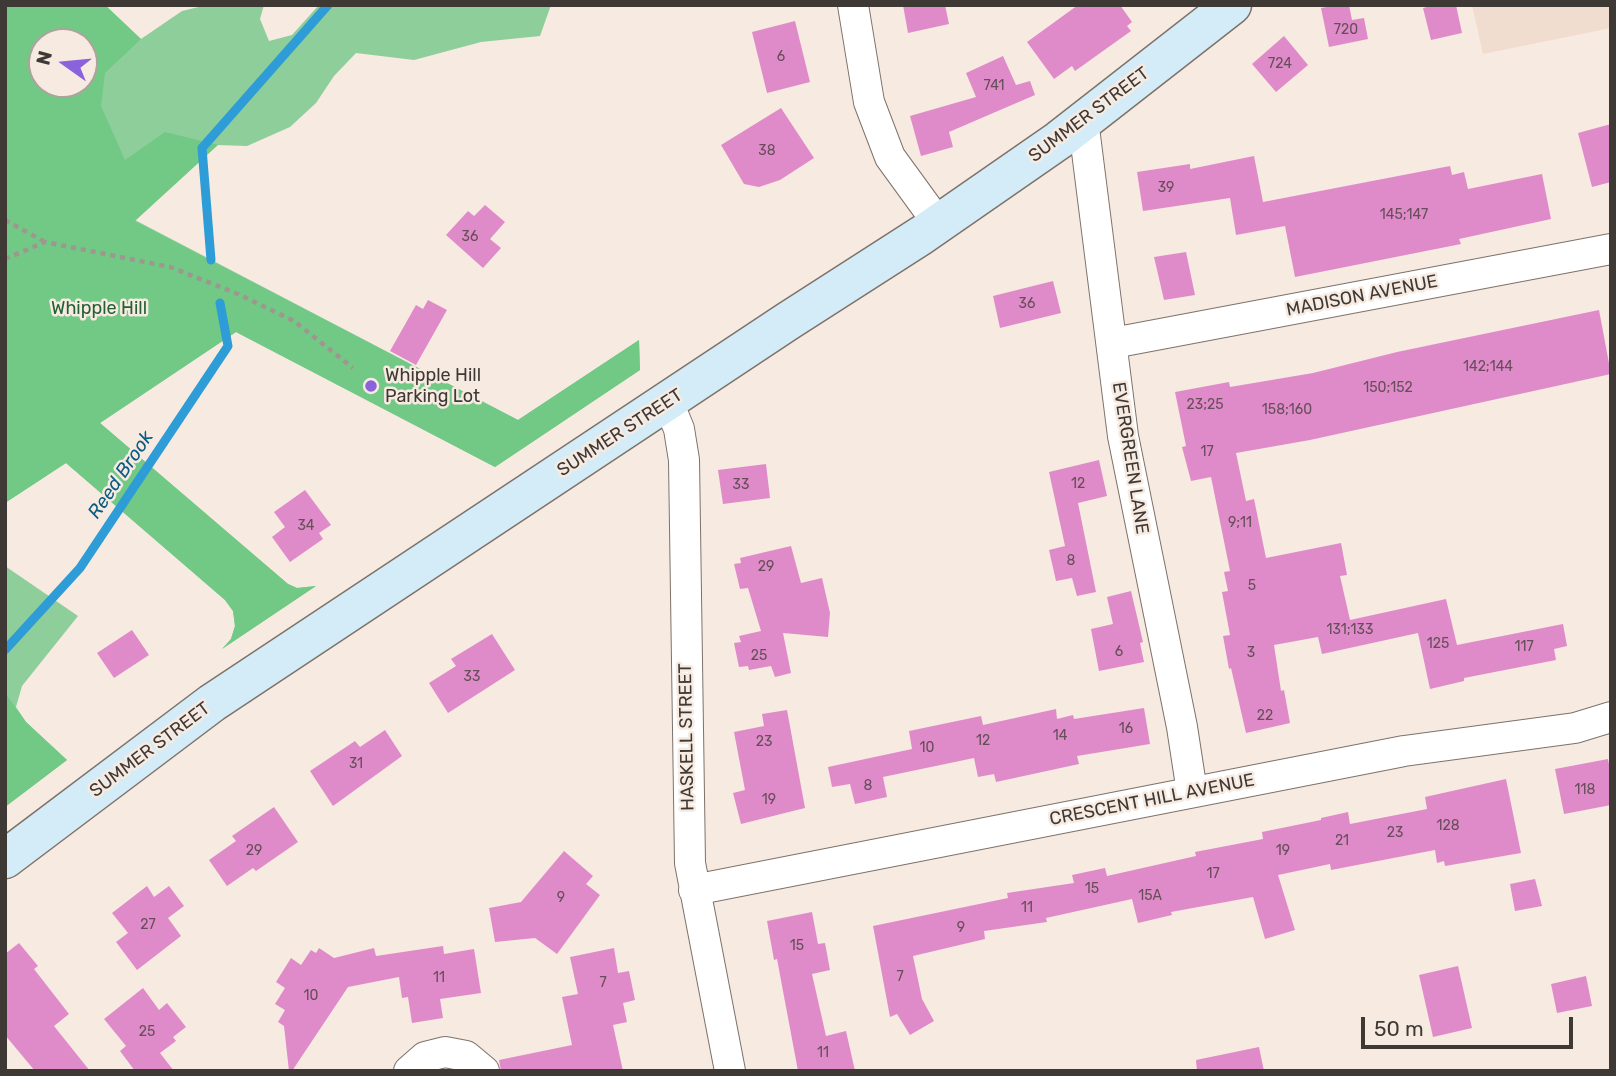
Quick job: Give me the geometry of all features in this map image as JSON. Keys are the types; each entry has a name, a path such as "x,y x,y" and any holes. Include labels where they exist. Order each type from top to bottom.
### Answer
{"main road":[{"name":"SUMMER STREET","path":"5,859 212,703 939,223 1083,120 1232,5"}],"street":[{"path":"853,5 869,102 890,158 939,223"},
{"name":"EVERGREEN LANE","path":"1083,120 1123,436 1182,727 1192,793"},
{"name":"MADISON AVENUE","path":"1113,343 1611,249"},
{"name":"HASKELL STREET","path":"668,402 679,429 684,460 690,863 730,1071"},
{"name":"CRESCENT HILL AVENUE","path":"694,890 1404,751 1575,728 1611,717"},
{"path":"409,1071 425,1057 445,1052 466,1056 484,1071"}],"path":[{"path":"5,220 46,242 170,267 238,294 294,321 353,368"},
{"path":"5,259 46,242"}],"shaded area":[{"path":"1472,5 1611,5 1611,28 1483,54"}],"green space":[{"name":"Whipple Hill","path":"5,5 105,5 141,39 182,11 207,5 264,5 260,19 269,41 292,35 319,5 551,5 540,36 481,42 414,60 356,53 334,76 316,103 290,127 247,146 217,145 135,220 518,420 639,340 640,370 495,467 236,332 100,423 288,584 297,588 316,586 222,649 231,639 235,626 233,611 225,600 66,463 5,503"},
{"name":"Whipple Hill","path":"5,5 105,5 141,39 105,73 101,106 125,160 165,132 218,145 135,221 518,420 639,340 640,370 495,467 236,332 100,423 288,584 297,588 316,586 222,649 231,639 235,626 233,611 225,600 66,463 5,503"},
{"path":"5,566 78,616 22,686 16,707 26,722 67,760 5,807"},
{"path":"5,693 26,722 67,760 5,807"}],"building":[{"path":"903,5 945,5 949,24 908,33"},
{"path":"1078,5 1120,5 1132,22 1127,26 1131,31 1075,71 1072,66 1054,79 1027,42"},
{"path":"1349,5 1352,20 1364,18 1368,39 1329,47 1321,8"},
{"path":"1456,5 1462,33 1431,40 1423,8"},
{"path":"795,21 810,82 767,93 752,32"},
{"path":"1284,36 1308,65 1276,92 1252,64"},
{"path":"1003,56 1016,85 1030,81 1035,95 949,132 953,147 921,156 910,116 976,97 966,73"},
{"path":"781,108 814,158 780,180 759,187 744,184 721,145"},
{"path":"1611,124 1611,182 1592,187 1578,133"},
{"path":"1254,156 1263,202 1450,166 1452,175 1464,172 1468,189 1542,174 1551,219 1459,239 1461,244 1295,277 1285,226 1236,235 1230,198 1143,211 1137,172 1190,164 1190,169"},
{"path":"485,205 505,222 490,239 501,248 483,268 446,235 468,211 474,216"},
{"path":"1186,252 1195,295 1164,300 1154,257"},
{"path":"1053,281 1061,313 1000,328 993,296"},
{"path":"428,300 447,310 416,365 390,351 416,305 423,309"},
{"path":"1599,310 1611,374 1310,440 1236,453 1246,501 1254,499 1266,558 1341,543 1347,575 1340,576 1350,620 1446,599 1457,645 1563,624 1567,646 1554,649 1556,660 1464,678 1464,681 1430,689 1418,633 1322,654 1318,637 1274,645 1281,691 1284,690 1290,723 1246,733 1223,636 1230,635 1222,592 1228,591 1224,572 1230,571 1211,477 1191,481 1182,447 1186,446 1175,392 1229,382 1230,387 1313,373 1397,352"},
{"path":"1099,460 1107,496 1078,503 1096,592 1077,596 1072,578 1056,581 1049,550 1065,546 1049,472"},
{"path":"766,464 770,498 723,504 718,470"},
{"path":"305,490 331,525 319,533 323,539 290,562 272,537 285,527 274,512"},
{"path":"791,546 801,583 822,578 830,613 828,637 783,633 791,673 775,677 771,666 749,670 748,666 739,667 734,643 741,642 739,636 761,631 748,588 740,589 734,564 741,563 740,558"},
{"path":"1131,591 1143,642 1140,643 1144,662 1099,671 1091,629 1113,624 1107,597"},
{"path":"132,630 149,655 114,678 97,653"},
{"path":"492,634 515,670 448,713 429,683 456,666 451,659"},
{"path":"1144,708 1150,744 1077,756 1079,764 996,782 994,774 978,777 974,758 883,777 887,797 855,804 850,784 832,787 828,767 912,749 909,731 981,716 983,725 1056,709 1057,719 1073,715 1074,719"},
{"path":"787,710 805,808 741,824 733,793 745,790 734,732 764,726 762,714"},
{"path":"385,730 402,756 333,806 310,771 355,741 360,747"},
{"path":"1608,759 1611,805 1564,814 1555,769"},
{"path":"1506,779 1521,853 1445,866 1444,861 1437,863 1435,850 1331,870 1330,864 1278,875 1295,930 1265,939 1253,897 1171,912 1172,915 1138,923 1132,899 1046,918 1047,922 984,931 985,939 913,956 922,999 934,1021 910,1035 897,1014 890,1017 873,926 1008,898 1007,893 1074,883 1072,875 1105,868 1107,876 1196,856 1195,852 1263,839 1262,832 1348,812 1350,824 1427,809 1425,797"},
{"path":"274,807 298,842 256,871 253,868 227,886 209,860 236,841 232,836"},
{"path":"564,851 593,876 586,884 600,895 557,954 535,938 495,942 489,908 521,902"},
{"path":"1535,879 1542,906 1515,911 1510,884"},
{"path":"147,886 154,897 169,886 184,906 168,918 181,936 137,970 116,942 128,933 112,913"},
{"path":"812,912 818,944 825,943 830,970 812,974 826,1036 846,1031 855,1071 798,1071 777,959 774,960 767,921"},
{"path":"19,943 38,966 34,969 69,1014 54,1026 90,1071 35,1071 5,1035 5,954"},
{"path":"443,946 444,954 474,949 481,993 440,999 443,1018 412,1023 408,997 402,998 399,977 348,987 292,1071 289,1071 284,1026 278,1022 285,1010 275,1004 285,988 276,982 291,958 301,965 311,950 316,953 319,948 334,958 374,948 376,956"},
{"path":"614,948 618,973 629,971 635,1000 623,1003 627,1022 613,1025 623,1071 501,1071 499,1060 572,1045 562,997 578,994 570,957"},
{"path":"1458,966 1472,1028 1433,1037 1419,975"},
{"path":"1586,976 1592,1006 1557,1013 1551,984"},
{"path":"143,988 159,1010 167,1003 186,1027 173,1037 176,1041 160,1053 174,1071 135,1071 120,1051 126,1046 104,1019"},
{"path":"1259,1047 1264,1071 1197,1071 1196,1060"}],"waterway":[{"name":"Reed Brook","path":"211,260 202,148 328,5"},
{"name":"Reed Brook","path":"5,650 80,568 228,346 220,303"}],"place":[{"name":"Whipple Hill Parking Lot","path":"371,386"}]}
